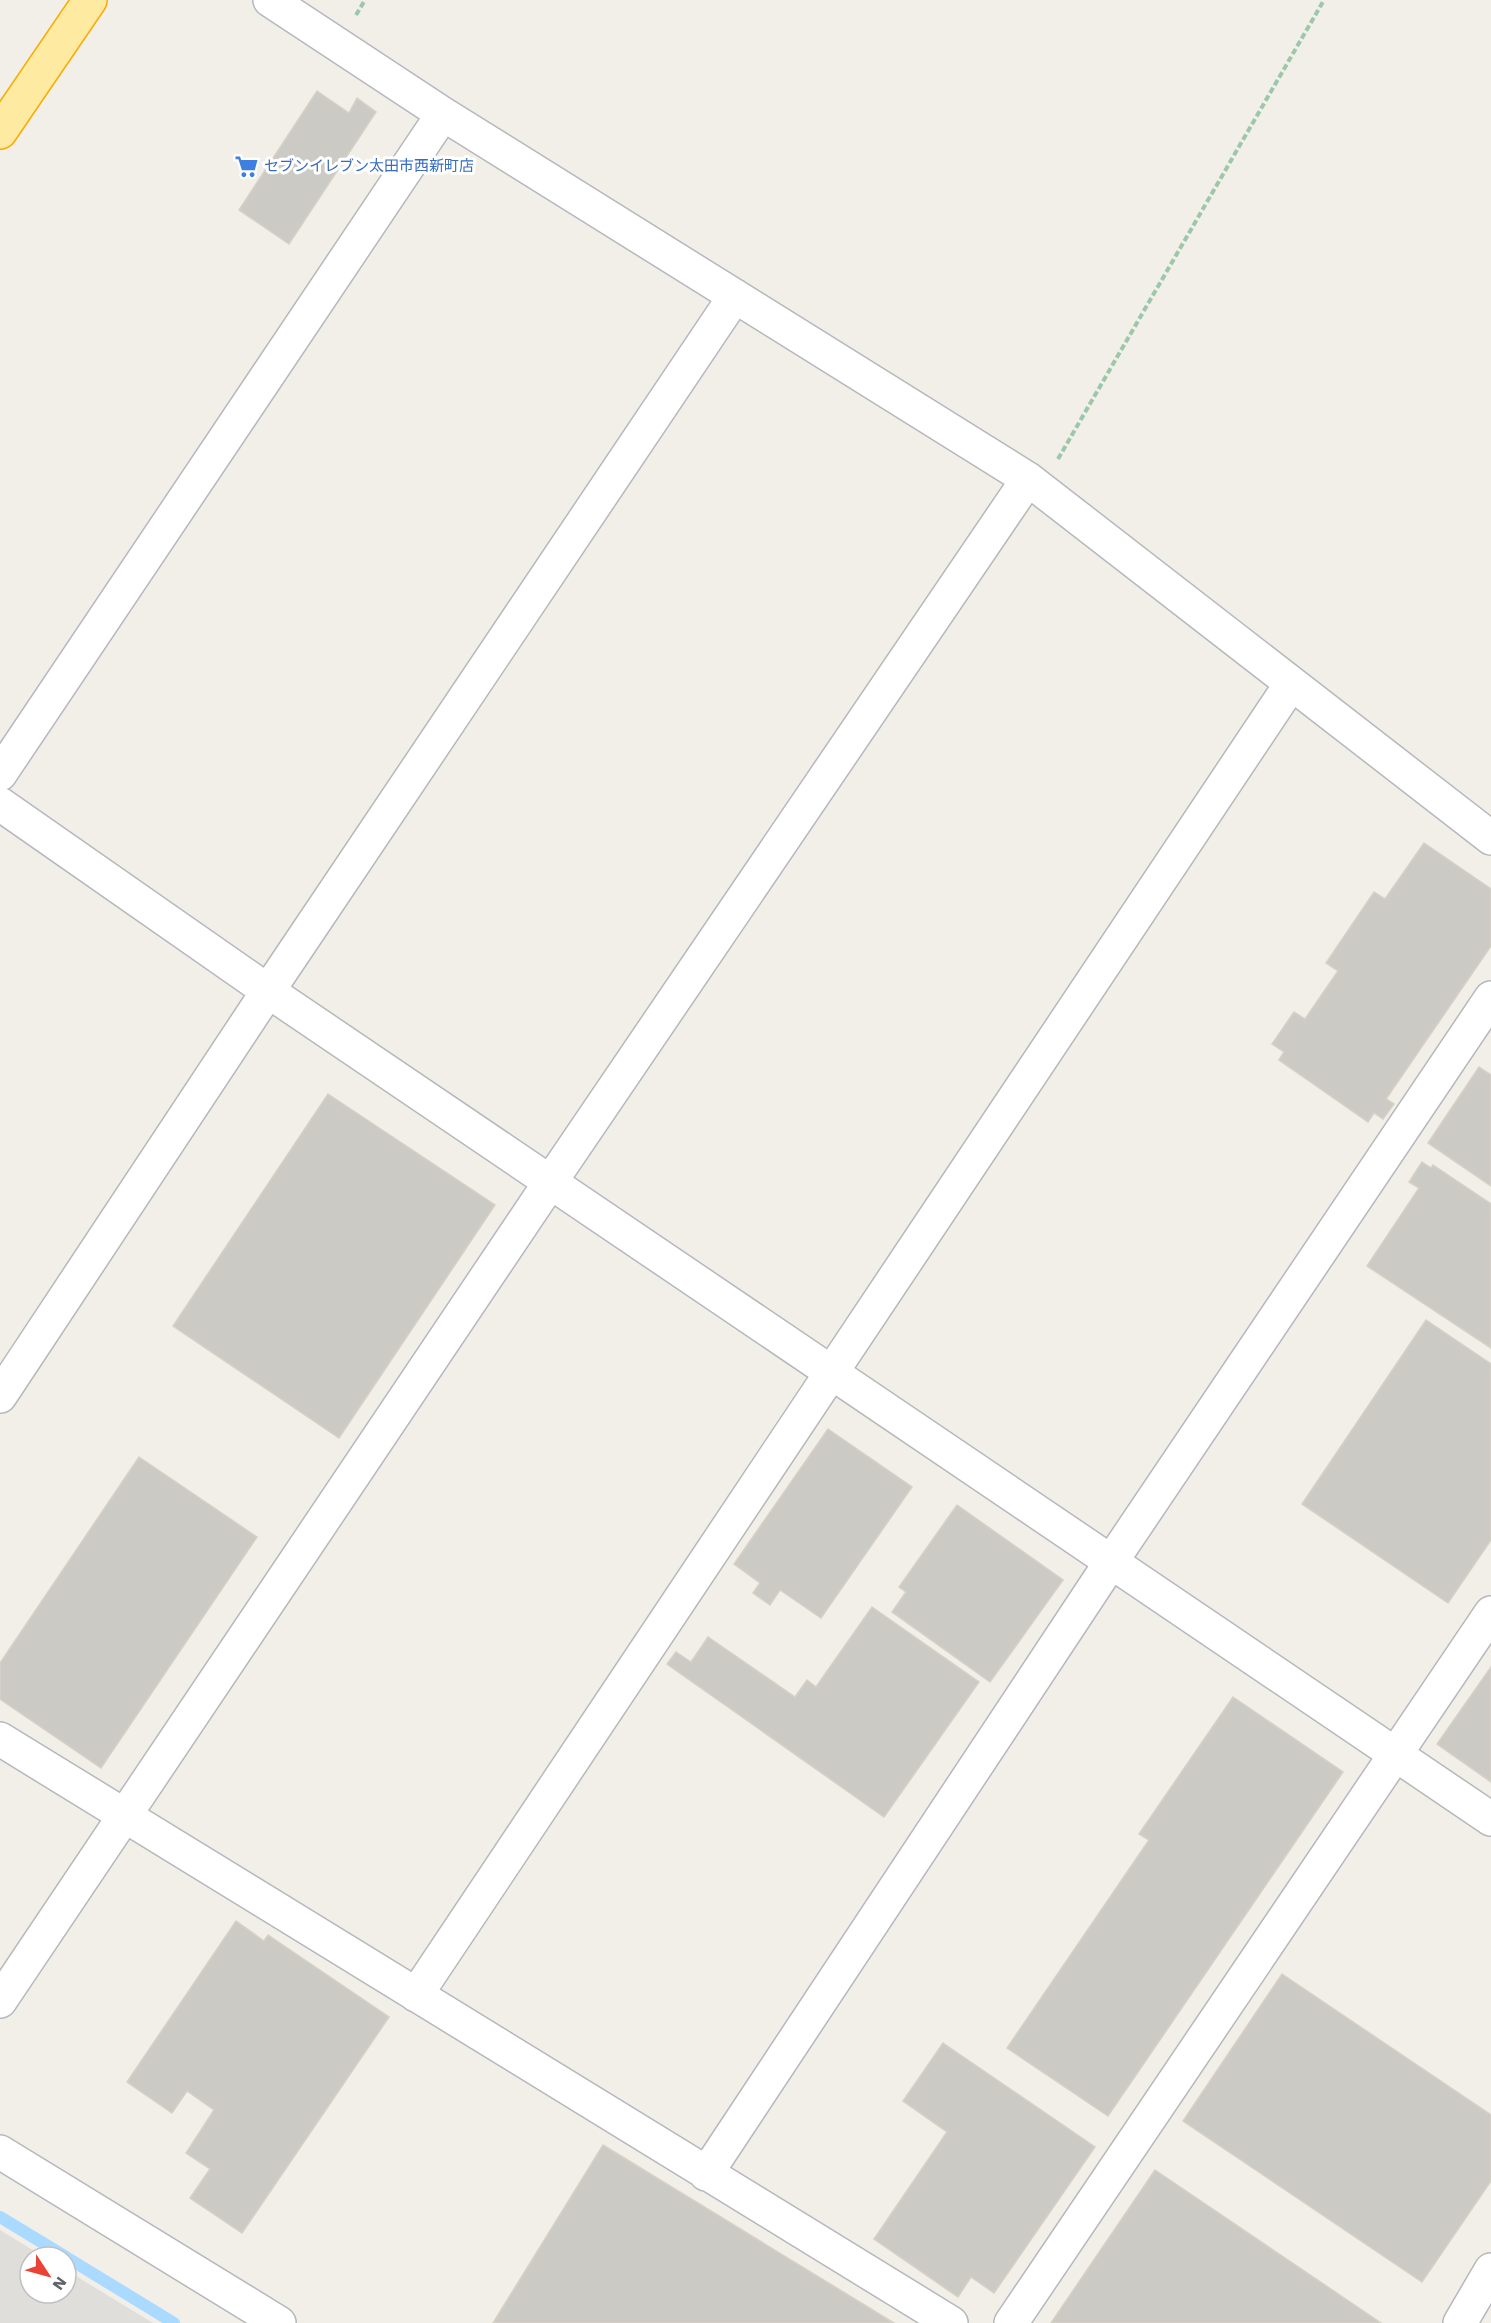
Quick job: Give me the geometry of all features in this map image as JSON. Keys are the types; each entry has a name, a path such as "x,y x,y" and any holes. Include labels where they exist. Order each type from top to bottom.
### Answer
{"highway":[{"path":"0,132 90,0"}],"street":[{"path":"270,0 443,114 1034,484 1491,838"},
{"path":"0,774 443,114"},
{"path":"0,1396 268,990 735,296"},
{"path":"0,2001 551,1181 1034,484"},
{"path":"416,1995 1291,684"},
{"path":"0,804 268,990 1491,1819"},
{"path":"706,2174 1111,1562 1491,998"},
{"path":"1011,2323 1491,1613"},
{"path":"0,1738 951,2323"},
{"path":"0,2152 279,2323"},
{"path":"1460,2323 1491,2270"}],"path":[{"path":"1034,484 1324,0"}],"shaded area":[{"path":"0,2230 24,2245 18,2245 18,2305 78,2305 78,2277 153,2323 0,2323"}],"building":[{"path":"317,91 349,113 357,98 376,112 289,244 239,210"},
{"path":"1424,843 1491,889 1491,946 1386,1099 1394,1104 1383,1119 1374,1113 1368,1122 1279,1060 1284,1052 1272,1044 1294,1012 1305,1019 1338,971 1326,963 1374,892 1385,899"},
{"path":"1479,1067 1491,1075 1491,1186 1428,1143"},
{"path":"328,1094 495,1205 339,1438 173,1326"},
{"path":"1422,1162 1431,1168 1433,1165 1491,1204 1491,1348 1367,1266 1419,1188 1409,1182"},
{"path":"1426,1320 1491,1364 1491,1540 1448,1603 1302,1504"},
{"path":"828,1429 912,1487 821,1618 780,1590 770,1605 753,1593 760,1583 734,1564"},
{"path":"139,1457 257,1537 101,1768 0,1699 0,1663"},
{"path":"957,1505 1063,1580 990,1682 892,1612 906,1592 899,1587"},
{"path":"872,1607 979,1682 884,1817 667,1664 676,1652 691,1662 708,1637 795,1697 807,1680 816,1687"},
{"path":"1491,1667 1491,1782 1437,1744"},
{"path":"1233,1697 1343,1772 1108,2116 1007,2048 1149,1840 1139,1834"},
{"path":"236,1921 264,1941 268,1935 389,2017 242,2233 190,2198 210,2169 186,2153 214,2110 187,2091 172,2113 127,2082"},
{"path":"1282,1974 1491,2115 1491,2181 1422,2282 1183,2121"},
{"path":"943,2043 1095,2147 994,2293 971,2277 958,2297 874,2239 947,2132 903,2101"},
{"path":"603,2145 894,2323 493,2323"},
{"path":"1155,2170 1381,2323 1051,2323"}],"waterway":[{"path":"0,2217 46,2245"},
{"path":"78,2264 174,2323"}],"place":[{"name":"セブンイレブン太田市西新町店","path":"246,166"}]}
